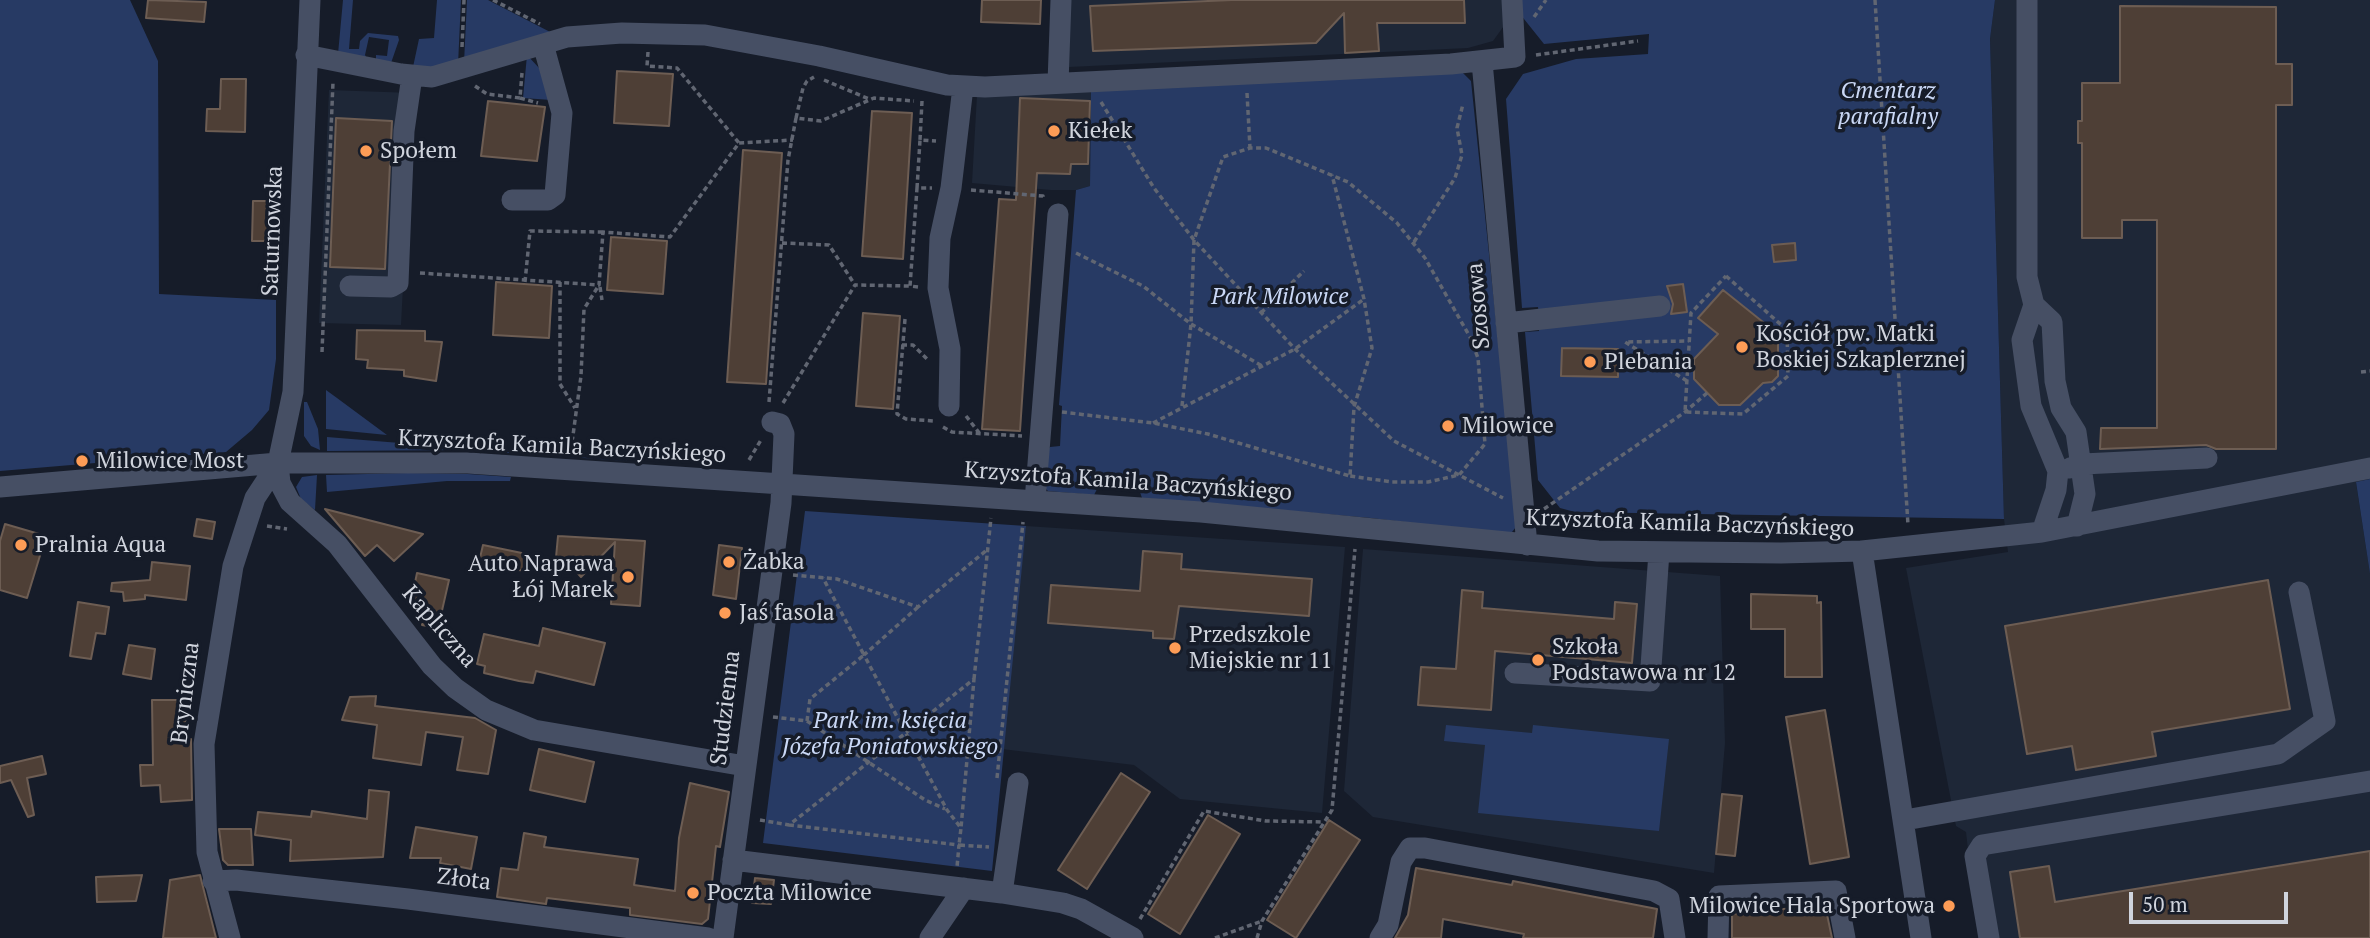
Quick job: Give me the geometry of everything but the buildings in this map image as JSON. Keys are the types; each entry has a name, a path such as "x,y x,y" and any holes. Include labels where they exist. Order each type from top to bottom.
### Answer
{"street":[{"name":"Saturnowska","path":"278,463 294,373 310,0"},
{"path":"1058,83 1061,0"},
{"path":"306,55 412,76 432,77 567,37 650,33 705,35 963,86 1090,82 1482,62 1515,57 1512,0"},
{"path":"2027,0 2027,277 2034,305 2052,322 2055,381 2061,408 2076,432 2083,464 2085,494 2077,526"},
{"path":"512,200 548,200 555,195 562,113 534,47"},
{"name":"Szosowa","path":"1482,62 1527,545"},
{"path":"350,286 391,287 398,283 404,131 412,76"},
{"path":"949,406 950,349 938,288 940,238 951,188 963,86"},
{"path":"1035,501 1055,251 1050,210"},
{"path":"2034,305 2022,340 2031,405 2058,471 2056,490 2042,532"},
{"path":"1507,323 1660,306"},
{"name":"Studzienna","path":"723,938 782,485 784,429 772,422"},
{"path":"2058,471 2083,464 2207,458"},
{"name":"Krzysztofa Kamila Baczyńskiego","path":"0,487 278,463 468,463 1337,524 1527,545 1659,552 1862,551 1922,938"},
{"name":"Kapliczna","path":"278,463 280,482 290,502 337,544 432,666 455,688 486,710 534,730 745,766"},
{"name":"Bryniczna","path":"230,938 207,852 204,744 224,611 245,522 255,498 278,463"},
{"path":"1862,551 2042,532 2370,468"},
{"path":"1515,673 1650,681 1659,552"},
{"path":"1905,820 2278,754 2325,721 2299,592"},
{"path":"1989,938 1975,856 1982,845 2370,781"},
{"path":"1002,893 1018,783"},
{"path":"1380,938 1388,925 1401,862 1410,848 1425,848 1654,891 1669,899 1675,938"},
{"path":"733,860 1002,893 1081,909 1134,933"},
{"name":"Złota","path":"214,881 236,880 394,898 708,938"},
{"path":"930,938 959,888"},
{"path":"1718,938 1719,896 1836,891 1845,938"}],"path":[{"path":"464,0 462,76 487,94 541,103"},
{"path":"493,0 567,37"},
{"path":"1875,0 1909,530"},
{"path":"650,33 647,66 677,68 739,143"},
{"path":"1515,57 1638,41"},
{"path":"520,98 534,47"},
{"path":"1246,74 1250,148"},
{"path":"322,352 335,76"},
{"path":"772,422 768,405 788,160 803,88 807,81 816,77"},
{"path":"1090,82 1122,139 1194,240 1261,313 1354,407 1394,441 1458,475 1514,503 1535,502 1536,513 1685,412 1707,393"},
{"path":"1414,242 1455,178 1462,155 1457,128 1467,92"},
{"path":"796,118 821,121 874,97 923,102 910,286"},
{"path":"739,143 793,140"},
{"path":"920,140 956,143"},
{"path":"525,280 530,231 603,232 670,237 739,143"},
{"path":"1043,410 1153,423 1208,434 1350,476 1392,482 1428,482 1458,475 1482,451 1485,444 1478,358 1470,337 1414,242 1349,182 1266,148 1250,148 1223,158 1194,240 1191,324 1182,406"},
{"path":"1332,175 1364,299 1372,348 1354,407 1350,476"},
{"path":"917,188 951,188 1043,196 1050,210"},
{"path":"602,300 599,285 603,232"},
{"path":"782,243 829,246 855,285"},
{"path":"1055,251 1079,254 1143,286 1191,324 1262,366"},
{"path":"1261,313 1304,271"},
{"path":"428,274 599,285"},
{"path":"1726,276 1787,330 1788,376 1743,414 1685,412 1691,313 1726,276"},
{"path":"560,282 560,384 576,408"},
{"path":"570,452 581,376 584,309 599,285"},
{"path":"855,285 938,288"},
{"path":"745,467 855,285"},
{"path":"1153,423 1295,349 1364,299"},
{"path":"905,319 897,414 900,417 936,422 952,432 1031,437"},
{"path":"1687,381 1625,342 1689,341"},
{"path":"2361,372 2370,371"},
{"path":"978,515 1002,517"},
{"path":"959,888 959,845 992,516"},
{"path":"998,766 1023,518 1013,517"},
{"path":"1257,938 1262,921 1332,810 1355,543"},
{"path":"807,721 810,699 988,549"},
{"path":"784,574 837,579 918,607"},
{"path":"823,578 947,810 961,828"},
{"path":"789,825 867,761 974,680"},
{"path":"766,723 767,716 807,721 925,800 947,810"},
{"path":"1134,933 1204,811 1266,821 1324,822"},
{"path":"754,829 755,819 992,848"},
{"path":"1215,938 1262,921"}],"shaded area":[{"path":"1069,0 1506,0 1506,23 1493,41 1468,48 1069,67"},
{"path":"1995,0 2370,0 2370,479 2356,483 2370,574 2370,938 1978,938 1966,832 1956,826 1906,568 2008,552 2004,519 1990,39"},
{"path":"1091,89 1090,186 1076,190 1051,190 972,183 977,95"},
{"path":"329,90 413,93 401,325 319,323"},
{"name":"Przedszkole Miejskie nr 11","path":"1026,526 1345,547 1322,813 1180,799 1134,765 1002,749"},
{"name":"Szkoła Podstawowa nr 12","path":"1363,549 1720,576 1725,743 1714,873 1373,817 1344,791"}],"green space":[{"path":"0,0 130,0 158,61 159,294 276,300 276,359 269,410 252,430 226,452 0,471"},
{"path":"343,0 353,0 349,49 359,49 360,41 368,33 398,36 391,63 376,61 376,55 387,56 389,40 369,37 365,55 368,60 338,54"},
{"path":"437,0 461,0 458,65 434,69 413,67 419,39 434,38"},
{"path":"467,0 488,0 556,35 464,63"},
{"name":"Cmentarz parafialny","path":"1520,0 1995,0 1990,39 2004,519 1575,512 1560,508 1538,480 1525,332 1539,331 1538,307 1522,308 1506,99 1523,74 1576,59 1648,54 1649,34 1544,44 1520,14"},
{"path":"527,55 540,69 551,100 523,98"},
{"name":"Park Milowice","path":"1462,72 1471,81 1514,494 1516,527 1512,532 1505,534 1371,518 1142,498 1137,483 1101,481 1094,495 1048,491 1043,486 1045,454 1050,447 1060,446 1062,406 1059,405 1076,190 1090,186 1091,89"},
{"path":"326,390 337,398 387,435 326,429"},
{"path":"304,402 307,402 318,429 320,450 311,446 304,436"},
{"path":"327,437 629,461 464,450 327,451"},
{"path":"408,473 511,477 510,481 447,481 327,492 326,475"},
{"path":"317,475 315,510 301,499 296,487 302,477"},
{"path":"2370,479 2370,574 2356,482"},
{"name":"Park im. księcia Józefa Poniatowskiego","path":"805,511 1026,526 992,871 763,843"},
{"path":"1446,725 1532,733 1533,725 1669,739 1659,831 1478,813 1485,745 1444,741"}],"place":[{"name":"Kiełek","path":"1054,131"},
{"name":"Społem","path":"366,151"},
{"name":"Kościół pw. Matki Boskiej Szkaplerznej","path":"1742,347"},
{"name":"Plebania","path":"1590,362"},
{"name":"Milowice","path":"1448,426"},
{"name":"Milowice Most","path":"82,461"},
{"name":"Pralnia Aqua","path":"21,545"},
{"name":"Żabka","path":"729,562"},
{"name":"Auto Naprawa Łój Marek","path":"628,577"},
{"name":"Jaś fasola","path":"725,613"},
{"name":"Przedszkole Miejskie nr 11","path":"1175,648"},
{"name":"Szkoła Podstawowa nr 12","path":"1538,660"},
{"name":"Poczta Milowice","path":"693,893"},
{"name":"Milowice Hala Sportowa","path":"1949,906"}]}
